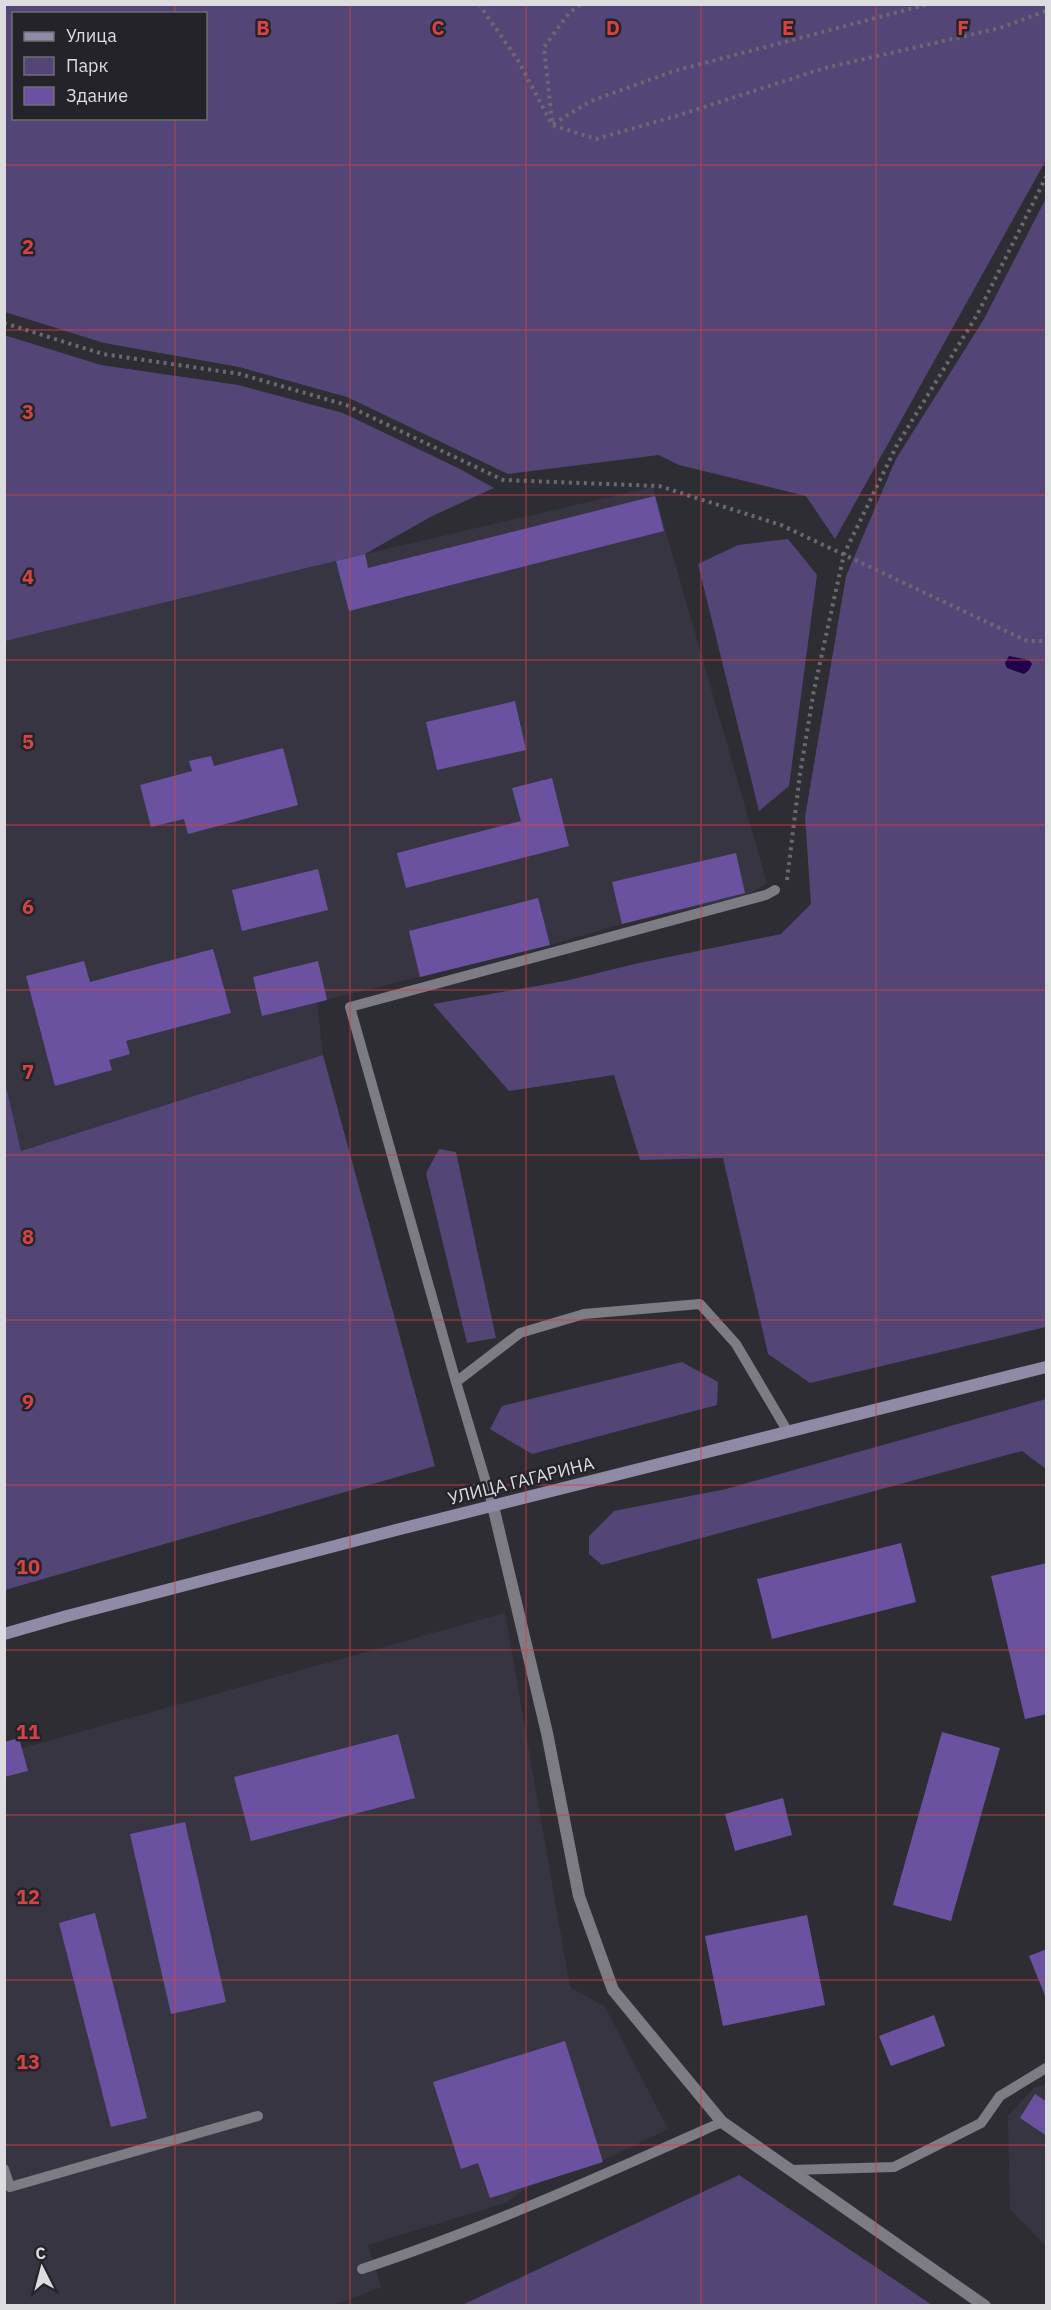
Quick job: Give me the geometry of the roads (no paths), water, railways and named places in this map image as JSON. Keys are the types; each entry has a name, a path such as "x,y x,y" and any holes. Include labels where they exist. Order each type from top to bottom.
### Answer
{"main road":[{"name":"УЛИЦА ГАГАРИНА","path":"4,1634 493,1506 1047,1367"}],"street":[{"path":"493,1506 546,1733 579,1896 612,1990 722,2122 985,2306"}],"lane":[{"path":"493,1506 350,1007 766,895 775,890"},
{"path":"456,1382 520,1334 585,1314 700,1304 736,1344 788,1432"},
{"path":"791,2170 894,2167 981,2123 1000,2097 1047,2068"},
{"path":"4,2169 10,2187 258,2116"},
{"path":"362,2269 529,2208 722,2122"}]}
